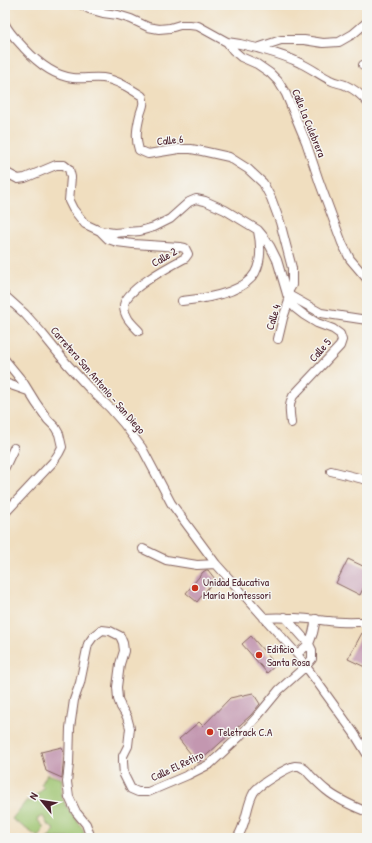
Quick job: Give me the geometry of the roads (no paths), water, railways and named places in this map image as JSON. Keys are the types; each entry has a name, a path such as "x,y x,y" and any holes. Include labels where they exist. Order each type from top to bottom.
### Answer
{"street":[{"path":"82,5 89,9 103,13 118,14 148,27 159,29 180,25 198,26 227,42 277,54 301,64 331,81 353,89 367,102"},
{"path":"256,48 282,40 304,40 322,43 339,42 353,34 367,22"},
{"name":"Calle 6","path":"5,24 6,28 40,64 56,74 72,78 103,78 123,85 142,96 144,102 136,133 139,150 148,154 179,149 202,151 229,156 248,169 263,183 271,198 280,222 292,268 292,285 288,298"},
{"path":"5,35 14,36"},
{"name":"Calle La Culebrera","path":"227,42 241,57 257,64 270,73 278,81 286,94 304,135 342,243 350,259 367,280"},
{"path":"5,172 18,179 56,165 64,165 69,169 71,177 69,201 73,209 85,224 100,231 114,233 140,231 154,227 170,219 189,202 205,200 258,230 270,246 277,260 288,298 321,313 367,320"},
{"path":"182,301 211,297 230,292 248,281 254,274 260,260 258,230"},
{"name":"Calle 2","path":"100,231 108,239 117,242 180,247 185,248 188,254 185,258 151,277 127,297 124,304 125,313 139,331"},
{"name":"Carretera San Antonio - San Diego","path":"5,296 25,314 66,364 124,424 142,448 171,503 216,564 297,654 354,733 367,754"},
{"name":"Calle 4","path":"278,339 288,298"},
{"name":"Calle 5","path":"288,298 295,308 316,323 333,329 340,334 342,340 340,346 290,400 289,408 291,423"},
{"path":"5,360 23,382 59,434 62,447 53,462 5,513"},
{"path":"5,383 28,391"},
{"path":"5,467 14,448"},
{"path":"331,471 367,480"},
{"path":"143,549 166,560 196,565 216,564"},
{"path":"285,617 309,644 312,650 312,658 306,666"},
{"path":"264,618 285,617 330,621 367,622"},
{"path":"297,654 309,644 316,619"},
{"name":"Calle El Retiro","path":"91,838 86,824 76,812 69,797 67,782 70,728 74,700 81,677 88,644 93,637 102,630 110,631 120,636 123,643 124,651 120,664 117,687 118,699 127,716 130,728 128,746 123,756 123,768 124,775 131,788 138,792 148,792 210,764 239,736 279,690 306,666"},
{"path":"237,838 241,832 254,791 273,777 294,766 306,770 325,790 334,796 367,812"}],"place":[{"name":"Unidad Educativa María Montessori","path":"195,588"},
{"name":"Edificio Santa Rosa","path":"259,655"},
{"name":"Teletrack C.A","path":"210,732"}]}
